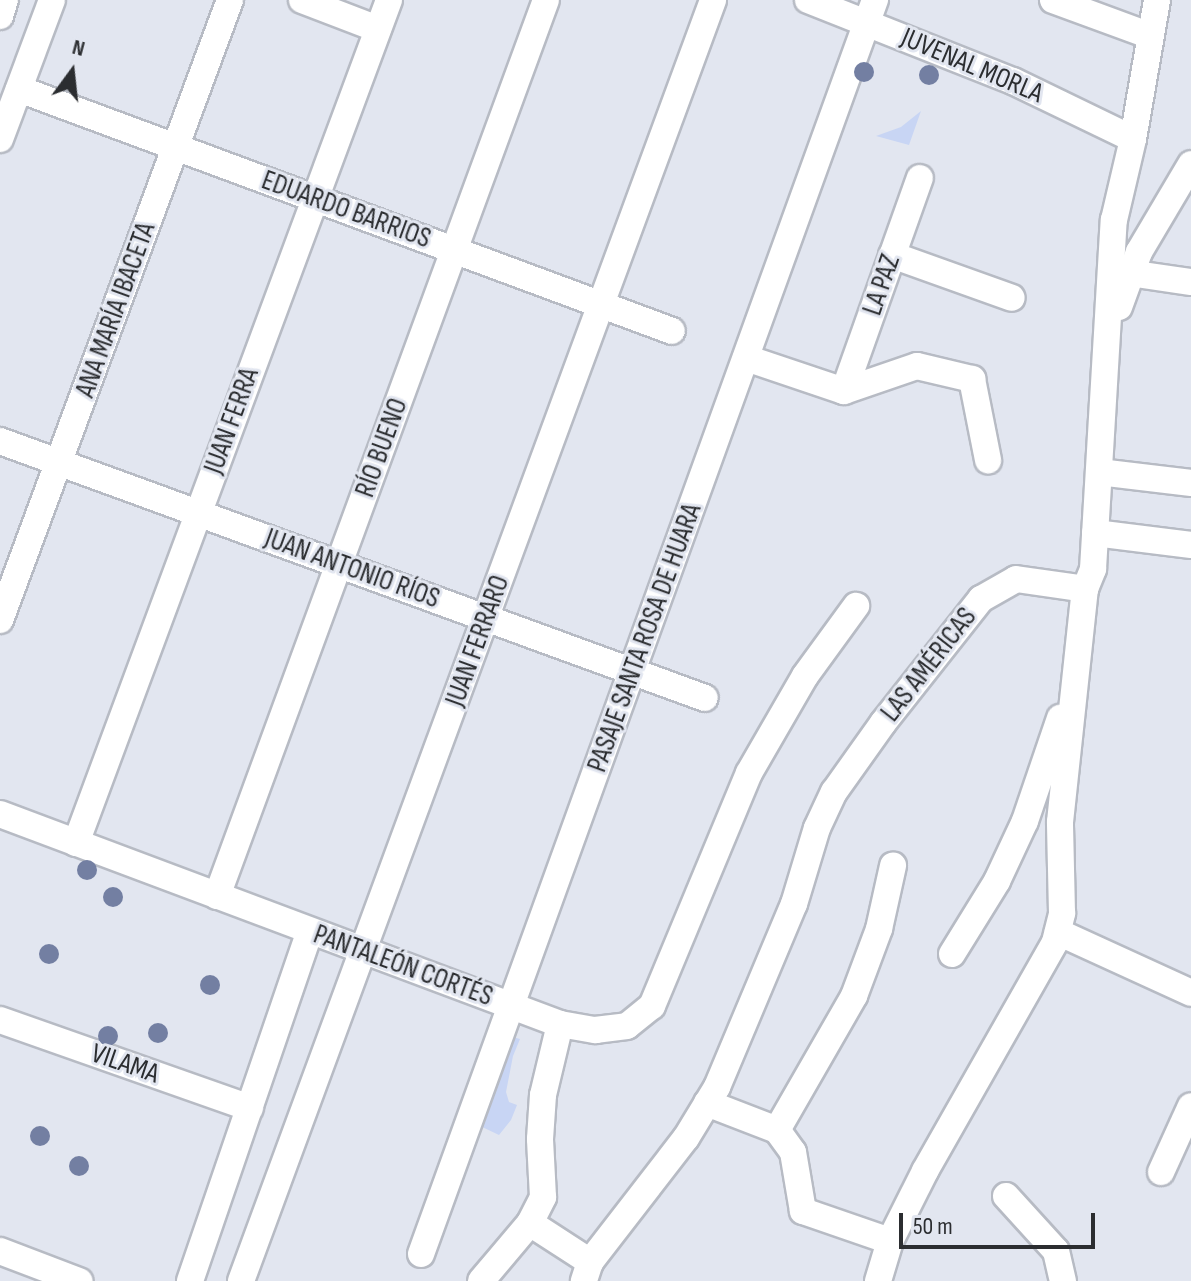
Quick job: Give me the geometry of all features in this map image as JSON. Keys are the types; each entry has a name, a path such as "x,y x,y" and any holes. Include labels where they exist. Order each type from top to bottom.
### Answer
{"street":[{"path":"0,16 5,0"},
{"path":"0,139 52,0"},
{"name":"ANA MARÍA IBACETA","path":"0,620 230,0"},
{"path":"302,0 378,29"},
{"name":"JUAN FERRA","path":"76,843 389,0"},
{"name":"RÍO BUENO","path":"217,896 546,0"},
{"name":"JUAN FERRARO","path":"241,1281 713,0"},
{"name":"JUVENAL MORLA","path":"808,0 872,11 1133,139"},
{"path":"1053,0 1151,36"},
{"path":"878,1281 890,1241 1058,932 1062,913 1060,822 1085,589 1093,569 1114,220 1133,139 1157,0"},
{"name":"PASAJE SANTA ROSA DE HUARA","path":"421,1254 872,11"},
{"name":"EDUARDO BARRIOS","path":"19,89 672,331"},
{"path":"1106,349 1129,273 1191,164"},
{"name":"LA PAZ","path":"844,391 920,178"},
{"path":"892,255 1012,298"},
{"path":"1129,273 1191,282"},
{"path":"746,358 844,391 917,366 972,379 988,460"},
{"name":"JUAN ANTONIO RÍOS","path":"0,441 705,698"},
{"path":"1099,472 1191,483"},
{"path":"1095,533 1191,545"},
{"name":"LAS AMÉRICAS","path":"587,1272 686,1138 707,1103 763,983 794,904 817,828 834,792 883,723 981,599 1016,579 1085,589"},
{"name":"PANTALEÓN CORTÉS","path":"0,814 560,1024 595,1030 627,1026 652,1006 749,773 805,676 856,606"},
{"path":"952,954 997,881 1025,821 1076,669"},
{"path":"777,1130 854,996 879,929 893,866"},
{"path":"190,1281 310,931"},
{"path":"1058,932 1191,993"},
{"name":"VILAMA","path":"0,1020 250,1108"},
{"path":"481,1281 530,1223 543,1197 540,1139 543,1095 560,1024"},
{"path":"707,1103 777,1130 793,1152 803,1211 890,1241"},
{"path":"1161,1172 1191,1106"},
{"path":"1006,1196 1056,1251 1063,1281"},
{"path":"530,1223 587,1272"},
{"path":"0,1251 22,1271 79,1281"}],"shaded area":[{"path":"921,111 909,145 876,136 901,127"},
{"path":"509,1036 520,1039 513,1056 506,1092 509,1102 517,1105 511,1120 499,1135 478,1125"}]}
